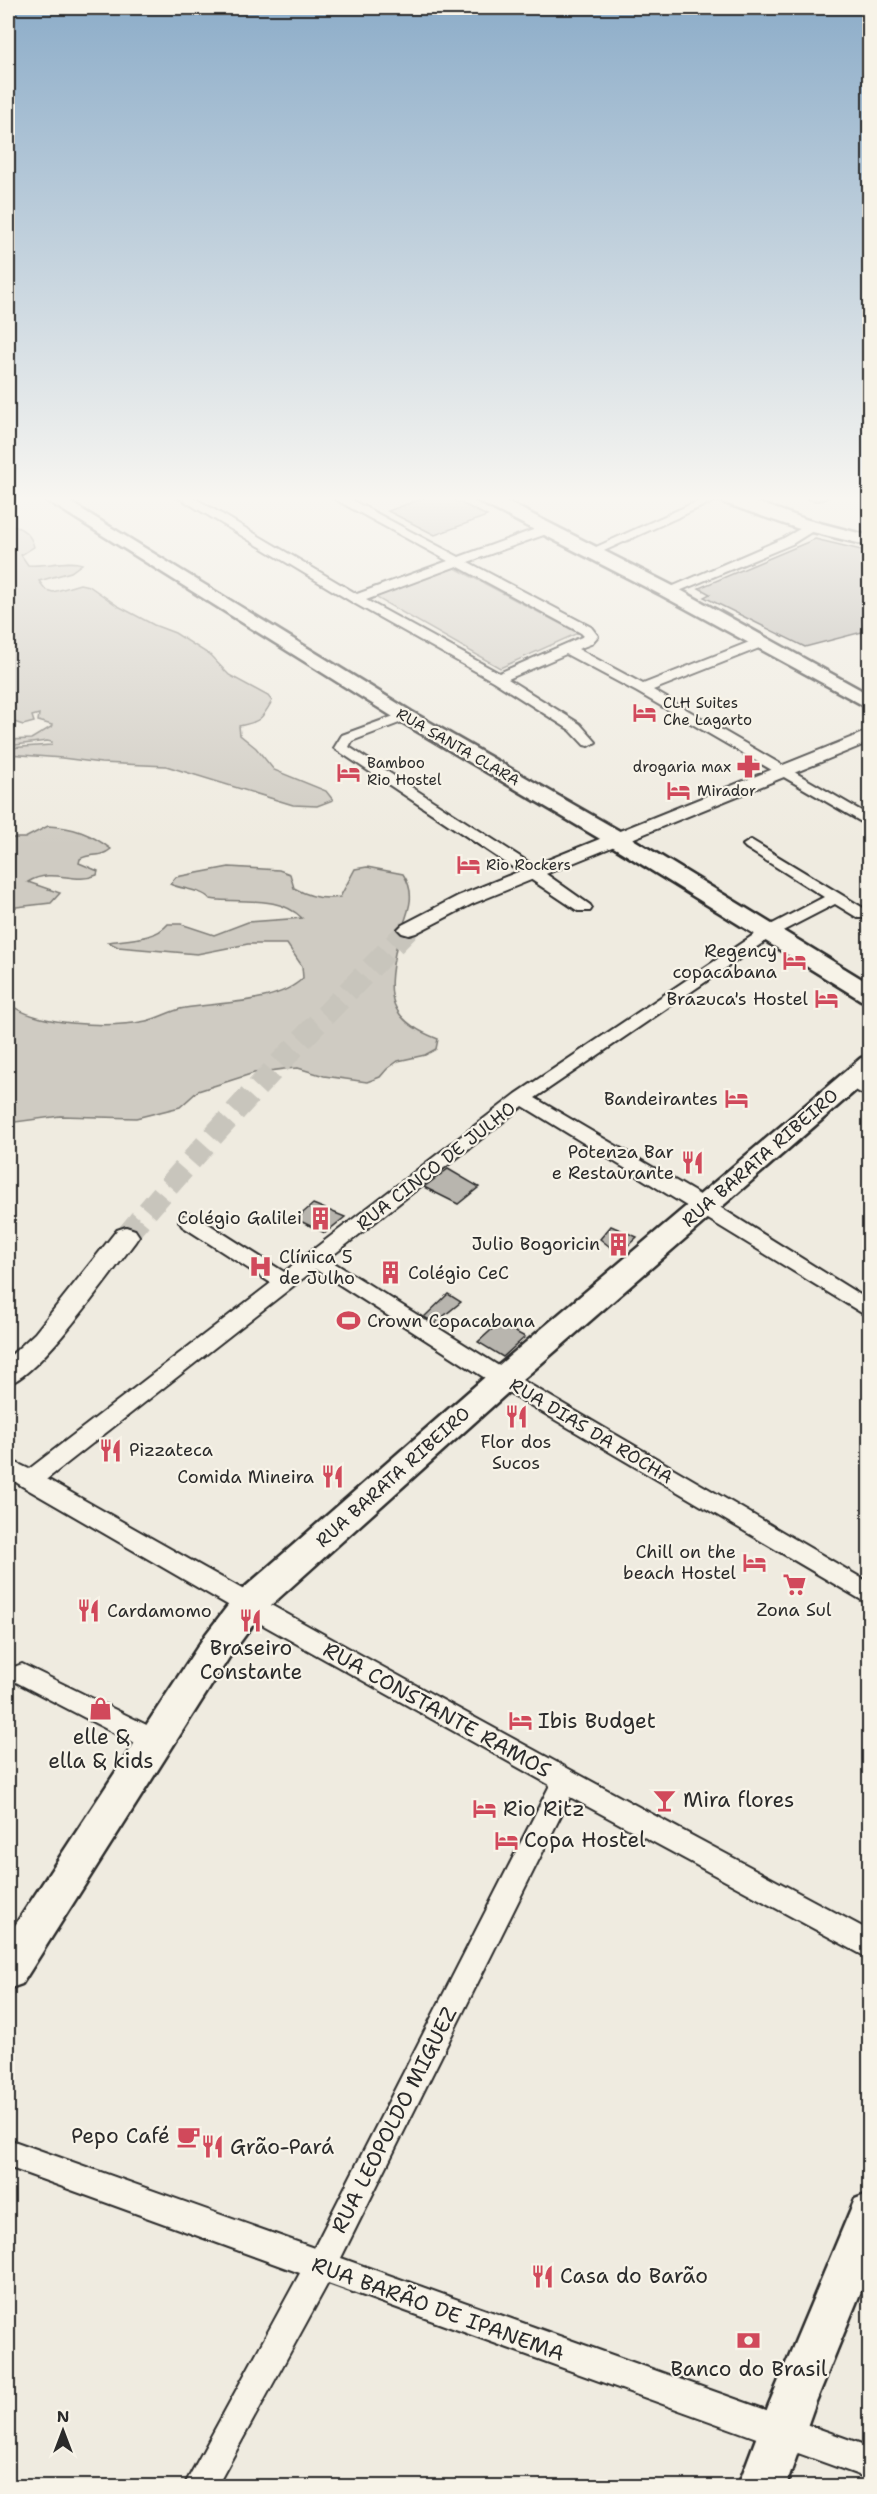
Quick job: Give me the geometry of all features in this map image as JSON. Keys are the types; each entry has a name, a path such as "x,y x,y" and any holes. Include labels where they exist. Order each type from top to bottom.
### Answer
{"main road":[{"name":"RUA SANTA CLARA","path":"237,612 405,716 615,838 870,995"},
{"path":"707,612 870,703"},
{"name":"RUA BARATA RIBEIRO","path":"8,1970 218,1645 248,1605 703,1206 863,1079"},
{"path":"762,2487 781,2432 870,2214"}],"street":[{"path":"380,612 498,678 575,727 589,742"},
{"path":"498,678 590,639 589,632 552,612"},
{"path":"642,689 762,642"},
{"path":"567,649 642,689 870,823"},
{"path":"405,716 347,738 341,748 533,872 591,905 569,916"},
{"path":"409,929 465,900 870,735"},
{"path":"752,845 864,915"},
{"name":"RUA CINCO DE JULHO","path":"30,1480 522,1098 767,933 835,897"},
{"path":"522,1098 703,1206 870,1311"},
{"path":"189,1221 286,1283"},
{"path":"8,1374 44,1340 126,1236"},
{"name":"RUA DIAS DA ROCHA","path":"315,1260 503,1379 870,1595"},
{"name":"RUA CONSTANTE RAMOS","path":"8,1467 248,1605 565,1781 870,1946"},
{"path":"22,1674 156,1742"},
{"name":"RUA LEOPOLDO MIGUEZ","path":"200,2487 320,2267 565,1781"},
{"name":"RUA BARÃO DE IPANEMA","path":"8,2153 870,2463"}],"shaded area":[{"path":"8,612 130,612 175,633 210,655 229,675 268,696 272,701 266,712 260,719 239,726 240,735 256,748 274,770 326,791 333,800 317,806 293,805 166,766 101,763 8,754 8,748 51,745 52,742 47,741 8,746 8,740 31,739 52,725 38,721 39,714 32,716 34,722 23,725 8,720"},
{"path":"402,612 539,612 578,633 500,668"},
{"path":"48,826 81,832 111,849 103,854 80,859 79,863 98,871 97,875 88,878 46,876 28,882 60,893 51,903 8,908 8,838 25,838"},
{"path":"229,867 279,870 290,874 294,888 323,898 340,897 355,869 367,867 403,874 408,884 410,902 398,938 393,965 391,980 394,1005 409,1024 438,1039 436,1049 425,1055 398,1061 380,1077 367,1082 324,1076 298,1068 284,1069 254,1073 198,1091 180,1107 136,1118 60,1116 8,1123 8,1003 20,1011 54,1021 94,1024 131,1023 151,1020 185,1008 263,997 292,987 303,978 302,966 287,944 248,944 197,954 118,947 108,942 148,936 168,924 181,924 214,935 248,922 302,918 282,906 258,901 210,899 197,891 170,884 176,877"}],"building":[{"path":"735,612 870,612 870,630 805,647"},
{"path":"448,1169 479,1187 458,1204 424,1187"},
{"name":"Colégio Galilei","path":"313,1204 345,1217 325,1233 296,1219"},
{"name":"Julio Bogoricin","path":"611,1226 637,1237 619,1254 600,1239"},
{"path":"448,1294 461,1302 435,1323 424,1317"},
{"path":"499,1323 525,1337 503,1357 478,1342"}],"tunnel":[{"path":"126,1236 264,1080 409,929"}],"place":[{"name":"CLH Suites Che Lagarto","path":"645,712"},
{"name":"drogaria max","path":"749,767"},
{"name":"Bamboo Rio Hostel","path":"349,772"},
{"name":"Mirador","path":"679,791"},
{"name":"Rio Rockers","path":"468,865"},
{"name":"Regency copacabana","path":"795,961"},
{"name":"Brazuca's Hostel","path":"826,999"},
{"name":"Bandeirantes","path":"736,1099"},
{"name":"Potenza Bar e Restaurante","path":"692,1162"},
{"name":"Colégio Galilei","path":"320,1218"},
{"name":"Julio Bogoricin","path":"618,1244"},
{"name":"Clínica 5 de Julho","path":"261,1267"},
{"name":"Colégio CeC","path":"390,1273"},
{"name":"Crown Copacabana","path":"349,1321"},
{"name":"Flor dos Sucos","path":"516,1416"},
{"name":"Pizzateca","path":"111,1450"},
{"name":"Comida Mineira","path":"332,1477"},
{"name":"Chill on the beach Hostel","path":"754,1562"},
{"name":"Zona Sul","path":"794,1584"},
{"name":"Cardamomo","path":"89,1611"},
{"name":"Braseiro Constante","path":"251,1620"},
{"name":"elle & ella & kids","path":"101,1709"},
{"name":"Ibis Budget","path":"520,1721"},
{"name":"Mira flores","path":"665,1800"},
{"name":"Rio Ritz","path":"485,1809"},
{"name":"Copa Hostel","path":"506,1840"},
{"name":"Pepo Café","path":"188,2136"},
{"name":"Grão-Pará","path":"212,2147"},
{"name":"Casa do Barão","path":"542,2276"},
{"name":"Banco do Brasil","path":"749,2341"}]}
